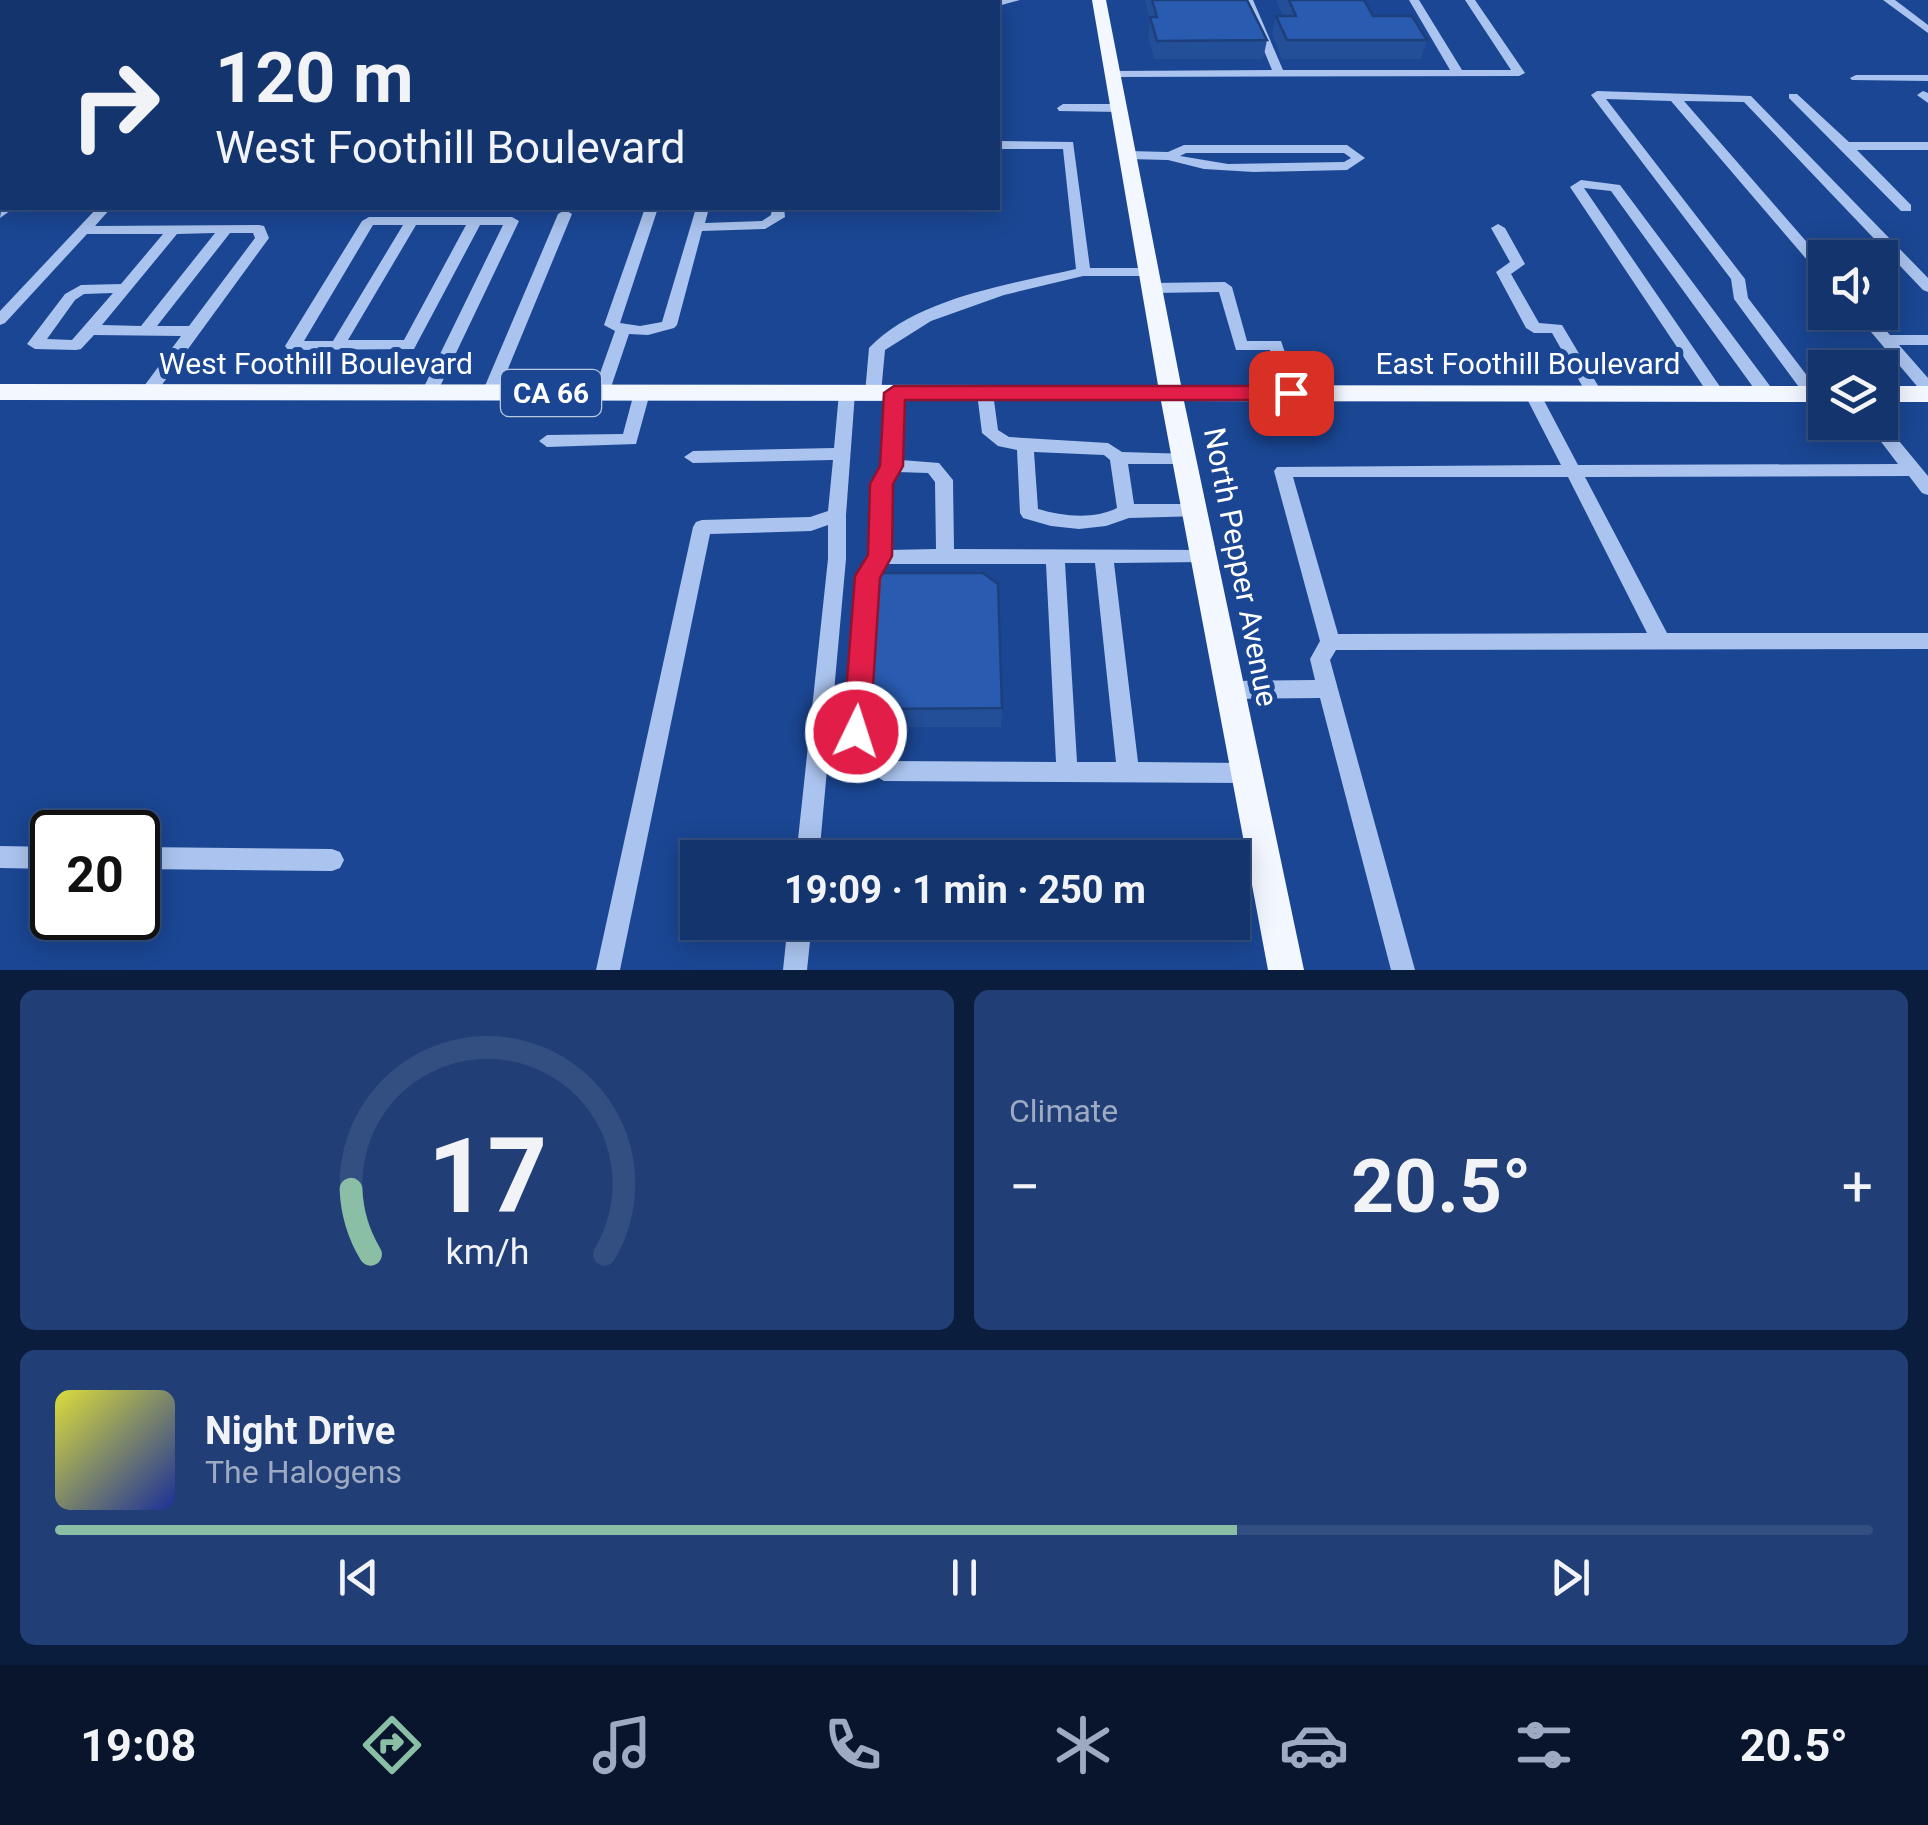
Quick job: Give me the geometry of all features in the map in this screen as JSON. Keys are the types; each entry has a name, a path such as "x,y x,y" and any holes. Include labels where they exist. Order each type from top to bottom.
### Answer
{"main road":[{"name":"North Pepper Avenue","path":"1099,0 1171,393 1286,970"},
{"path":"1898,393 1928,391"},
{"name":"West Foothill Boulevard","path":"0,392 1171,393"},
{"name":"East Foothill Boulevard","path":"1171,393 1808,394"}],"street":[{"path":"1248,0 1278,74"},
{"path":"1414,0 1457,68 1453,74"},
{"path":"1112,74 1520,73 1470,0"},
{"path":"1888,0 1928,30"},
{"path":"1856,78 1928,78"},
{"path":"1808,381 1741,299 1738,279 1597,95 1747,99 1928,287"},
{"path":"1792,96 1906,208"},
{"path":"1675,98 1808,252"},
{"path":"1063,108 1119,108"},
{"path":"1000,144 1069,144 1083,272"},
{"path":"1846,146 1928,146"},
{"path":"1128,155 1170,156 1184,149 1330,148 1347,149 1359,158 1347,166 1208,166 1180,163 1170,156"},
{"path":"1716,394 1576,187 1581,184 1615,188 1767,394"},
{"path":"0,320 102,210"},
{"path":"651,210 612,325 624,330 657,330 669,325 701,210"},
{"path":"696,227 765,226 778,217 778,210"},
{"path":"490,393 565,214"},
{"path":"429,392 512,221 475,221 412,221 369,221 293,346 409,345 475,221"},
{"path":"338,345 412,221"},
{"path":"1498,228 1518,264 1503,272 1534,328 1557,328 1595,394"},
{"path":"83,230 259,229 262,238 147,392"},
{"path":"124,288 81,290 36,336 35,344 76,345 173,230"},
{"path":"146,330 225,230"},
{"path":"1246,772 884,771 864,757 856,732 868,576 880,556 882,484 892,466 877,348 904,327 976,295 1083,272 1225,287 1242,346 1276,346 1291,393"},
{"path":"90,330 192,330"},
{"path":"601,393 624,330"},
{"path":"1877,330 1928,391"},
{"path":"1886,340 1928,340"},
{"path":"548,441 630,440 642,393"},
{"path":"808,840 837,559 840,454 847,393"},
{"path":"985,393 990,433 1004,442 1108,449 1118,458 1126,511"},
{"path":"1532,393 1661,641"},
{"path":"1889,440 1928,488"},
{"path":"1025,446 1029,513 1042,519 1098,520 1118,518 1126,511 1195,511"},
{"path":"693,456 840,454"},
{"path":"1118,458 1184,458"},
{"path":"892,466 933,468 944,480 945,556"},
{"path":"1402,970 1320,659 1330,642 1282,471 1913,470"},
{"path":"608,970 702,527 810,524 837,514"},
{"path":"880,556 1204,555"},
{"path":"1055,556 1067,773"},
{"path":"1104,556 1128,773"},
{"path":"1330,642 1928,640"},
{"path":"1230,690 1328,689"},
{"path":"0,857 30,858"},
{"path":"160,858 332,860"},
{"path":"795,970 798,940"}],"building":[{"path":"1152,0 1247,0 1267,40 1157,41 1150,17 1157,17"},
{"path":"1289,0 1364,0 1373,16 1412,16 1427,40 1287,40 1276,16 1296,16"},
{"path":"878,573 983,573 998,584 1002,708 870,709"}],"route":[{"path":"856,732 868,576 880,556 882,484 892,466 894,393 1291,393"}]}
